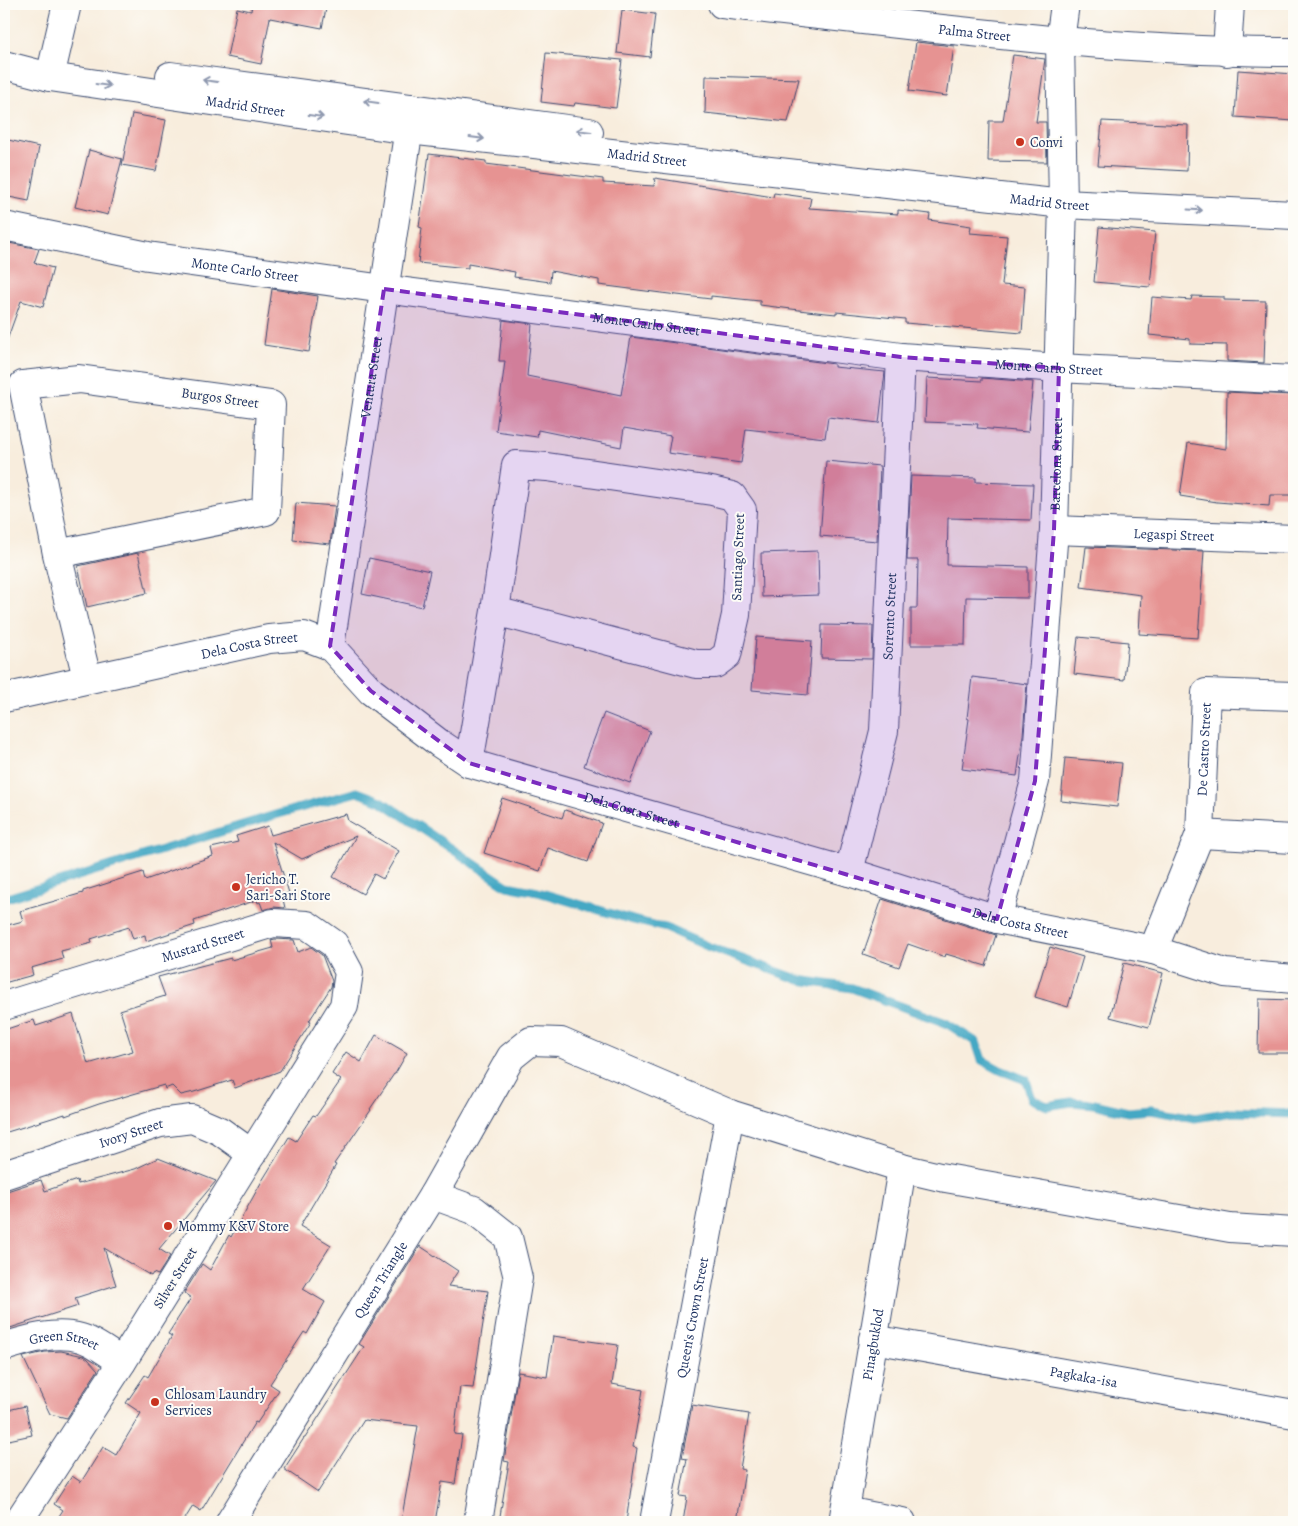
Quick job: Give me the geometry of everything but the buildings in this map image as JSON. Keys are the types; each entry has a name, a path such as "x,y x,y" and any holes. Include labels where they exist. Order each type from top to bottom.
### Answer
{"street":[{"path":"52,68 68,4"},
{"name":"Palma Street","path":"722,4 1060,41 1227,52 1294,52"},
{"name":"Barcelona Street","path":"997,919 1035,781 1054,530 1062,196 1060,41 1064,4"},
{"path":"1227,52 1230,4"},
{"name":"Madrid Street","path":"4,48 52,68"},
{"name":"Madrid Street","path":"4,65 52,68 410,119 754,154 1062,196 1294,215"},
{"name":"Ventura Street","path":"330,646 410,119"},
{"name":"Madrid Street","path":"1062,196 1294,196"},
{"name":"Monte Carlo Street","path":"4,226 148,256 901,357 1059,368 1294,380"},
{"name":"Sorrento Street","path":"849,872 884,731 901,357"},
{"name":"Burgos Street","path":"57,554 266,511 271,405 79,379 23,385 57,554 87,678"},
{"name":"Santiago Street","path":"469,763 495,611 516,465 547,466 712,491 732,496 742,510 736,615 727,655 715,664 696,664 495,611"},
{"name":"Legaspi Street","path":"1054,530 1294,538"},
{"name":"Dela Costa Street","path":"4,698 269,639 304,636 330,646 372,691 439,743 469,763 849,872 997,919 1153,950 1225,973 1294,979"},
{"name":"De Castro Street","path":"1153,950 1200,834 1206,693 1294,696"},
{"path":"1200,834 1294,839"},
{"name":"Mustard Street","path":"4,1006 273,922 307,925 334,944 349,972 344,1006"},
{"name":"Silver Street","path":"18,1522 122,1362 344,1006"},
{"name":"Queen Triangle","path":"230,1522 433,1195 512,1057 531,1041 561,1042 730,1114"},
{"path":"730,1114 902,1168 940,1177 1230,1228 1294,1232"},
{"name":"Queen's Crown Street","path":"654,1522 730,1114"},
{"name":"Ivory Street","path":"4,1175 160,1123 192,1119 220,1131 252,1154"},
{"name":"Pinagbuklod","path":"844,1517 902,1168"},
{"path":"433,1195 474,1210 508,1237 518,1278 478,1522"},
{"name":"Green Street","path":"4,1347 55,1334 83,1338 122,1362"},
{"name":"Pagkaka-isa","path":"873,1339 1294,1414"},
{"path":"844,1517 902,1522"}],"highlighted area":[{"path":"384,289 901,357 1059,368 1054,530 1035,781 997,919 469,763 371,691 330,646"}],"waterway":[{"path":"4,899 275,815 357,792 381,801 507,886 538,892 666,928 709,947 800,980 852,988 946,1023 976,1042 982,1060 1000,1070 1026,1080 1032,1099 1047,1106 1071,1102 1094,1104 1128,1112 1151,1110 1195,1118 1232,1112 1294,1114"}],"place":[{"name":"Convi","path":"1020,142"},
{"name":"Jericho T. Sari-Sari Store","path":"236,887"},
{"name":"Mommy K&V Store","path":"168,1226"},
{"name":"Chlosam Laundry Services","path":"155,1402"}]}
